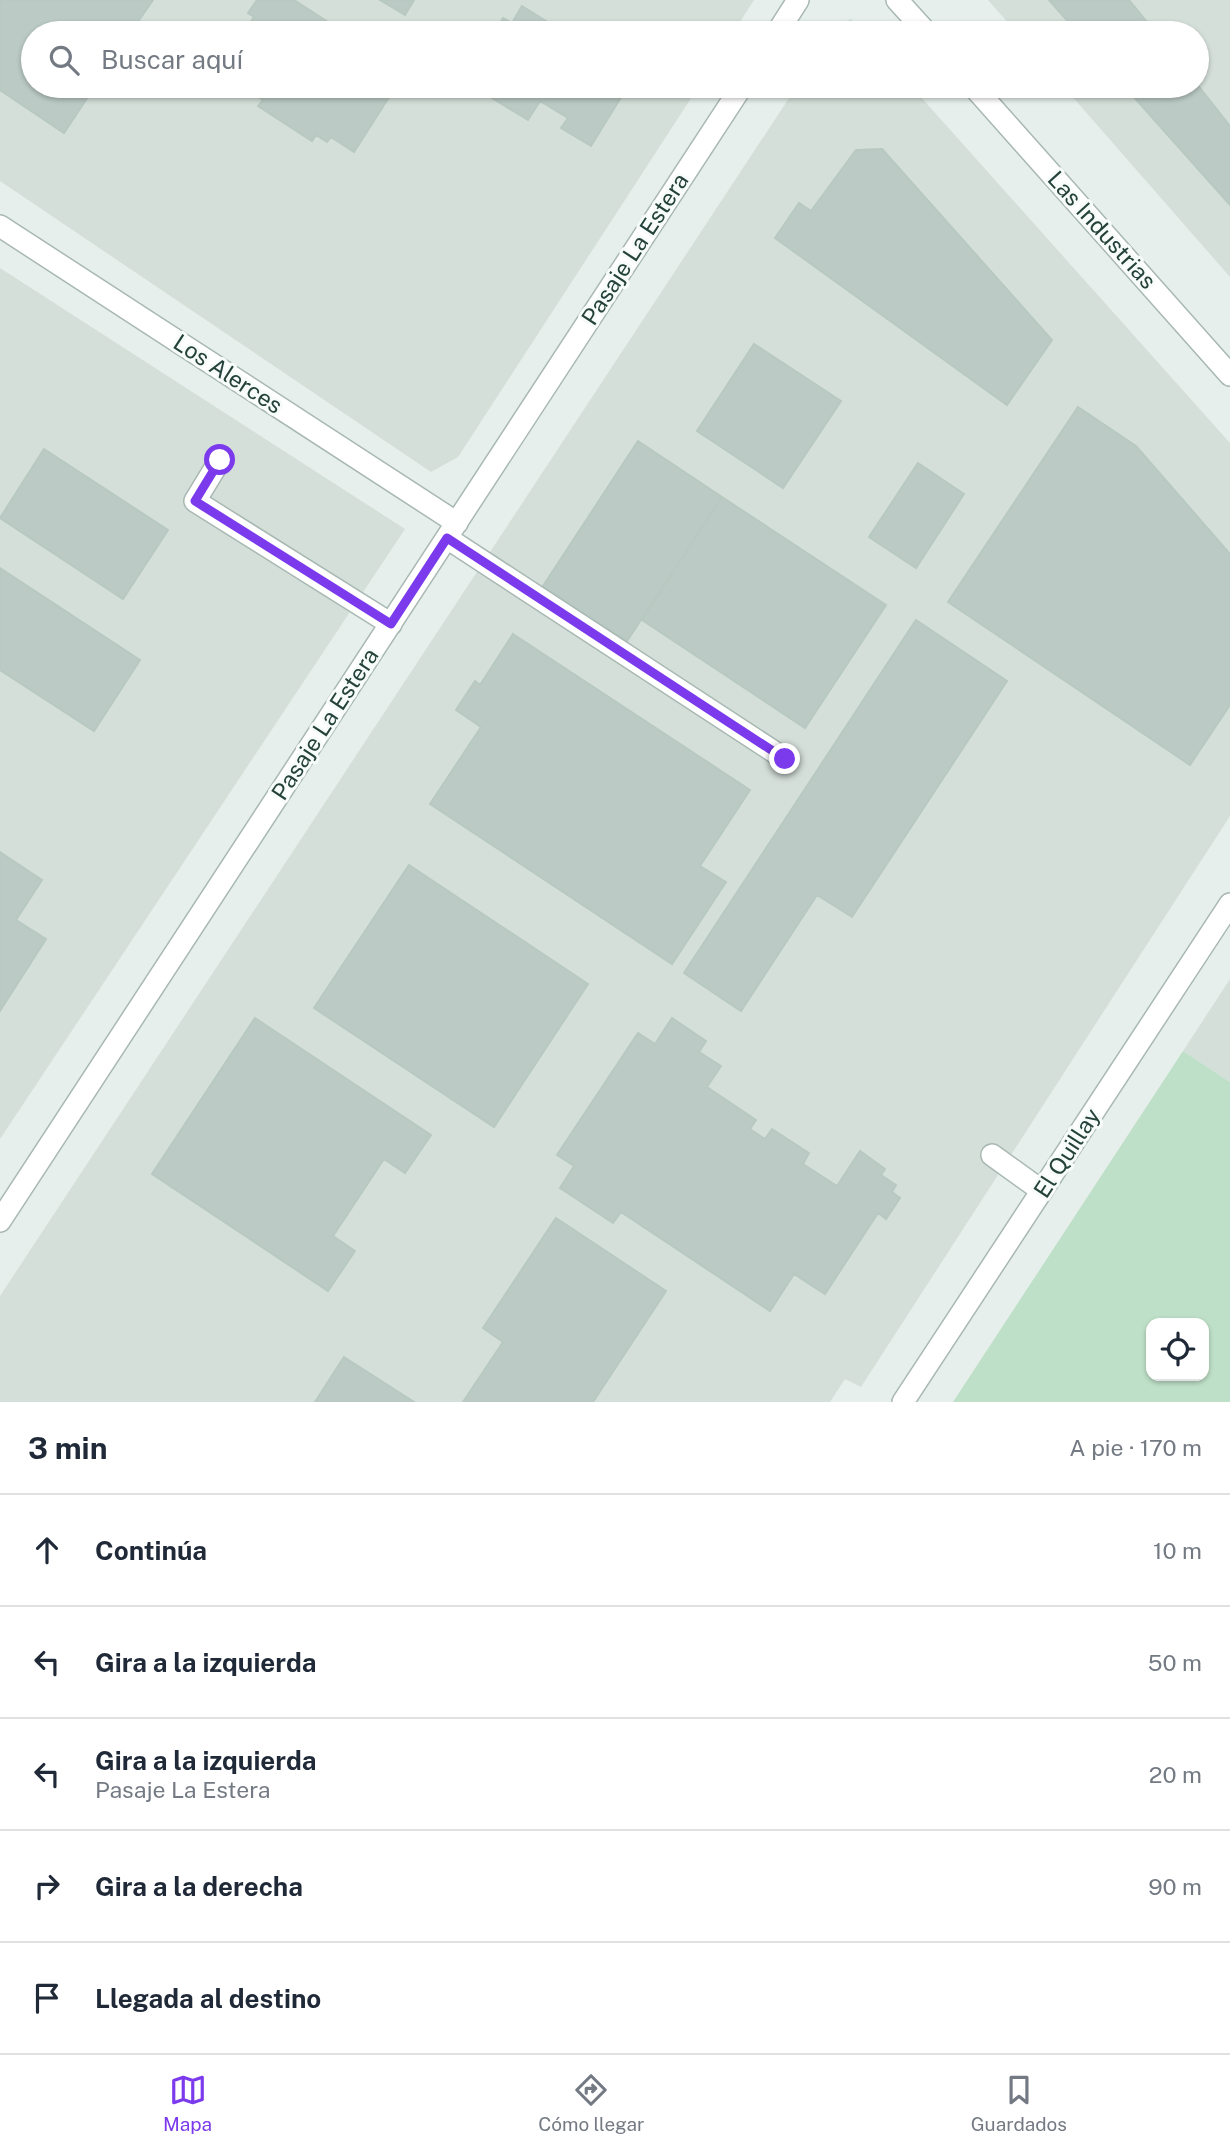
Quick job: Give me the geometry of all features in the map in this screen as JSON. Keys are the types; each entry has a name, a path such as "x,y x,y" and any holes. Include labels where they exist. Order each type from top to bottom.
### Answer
{"street":[{"path":"785,21 798,0"},
{"path":"897,0 916,21"},
{"name":"Pasaje La Estera","path":"0,1222 734,98"},
{"name":"Las Industrias","path":"984,98 1230,375"},
{"name":"Los Alerces","path":"0,226 452,530 785,759"},
{"path":"220,460 195,501 391,624"},
{"name":"El Quillay","path":"903,1402 1230,904"},
{"path":"992,1155 1042,1191"}],"shaded area":[{"path":"0,0 754,0 741,21 21,21 21,98 691,98 458,457 431,472 0,181"},
{"path":"988,0 1230,0 1230,277 1073,98 1209,98 1209,21 1006,21"},
{"path":"789,98 922,98 1230,443 1230,816 861,1387 845,1379 830,1402 0,1402 0,1296"},
{"path":"0,268 405,529 0,1139"},
{"path":"1230,979 1230,1082 1183,1051"}],"green space":[{"path":"1183,1051 1230,1082 1230,1402 953,1402"}],"building":[{"path":"0,0 153,0 138,21 21,21 21,98 87,98 64,133 0,90"},
{"path":"257,0 294,0 326,21 251,21 254,17 248,13"},
{"path":"380,0 414,0 405,15"},
{"path":"1049,0 1129,0 1146,21 1067,21"},
{"path":"522,6 546,21 513,21"},
{"path":"260,98 388,98 354,152 331,137 327,142 316,135 312,141 258,106 263,100"},
{"path":"492,98 621,98 591,146 561,128 568,118 540,101 528,120"},
{"path":"1135,98 1208,98 1230,126 1230,205"},
{"path":"882,149 1052,340 1007,405 775,238 799,203 811,211 856,150"},
{"path":"754,344 841,401 783,488 697,431"},
{"path":"1078,407 1136,446 1230,554 1230,705 1190,765 948,602"},
{"path":"638,441 722,497 627,641 543,586"},
{"path":"44,449 168,530 123,599 0,518"},
{"path":"918,463 964,494 916,568 869,537"},
{"path":"722,497 886,605 805,728 642,620"},
{"path":"0,568 140,660 94,731 0,670"},
{"path":"916,620 1007,681 852,917 817,895 741,1011 684,973"},
{"path":"513,634 750,790 700,866 726,882 672,964 430,804 481,727 456,710 475,681 480,685"},
{"path":"0,852 42,880 16,920 46,939 0,1011"},
{"path":"409,865 588,984 494,1127 314,1008"},
{"path":"255,1018 431,1135 405,1173 384,1159 333,1236 355,1251 328,1291 152,1174"},
{"path":"672,1018 706,1041 699,1052 721,1066 707,1087 756,1120 750,1129 765,1139 772,1129 809,1153 803,1164 837,1186 860,1151 885,1169 881,1175 896,1185 892,1192 900,1198 886,1219 878,1213 825,1294 794,1274 770,1311 621,1212 613,1223 560,1188 574,1166 557,1155 638,1033 655,1044"},
{"path":"556,1218 666,1291 593,1402 463,1402 503,1342 483,1328"},
{"path":"344,1357 414,1402 315,1402"}],"route":[{"path":"220,460 195,501 391,624 447,538 785,759"}]}
